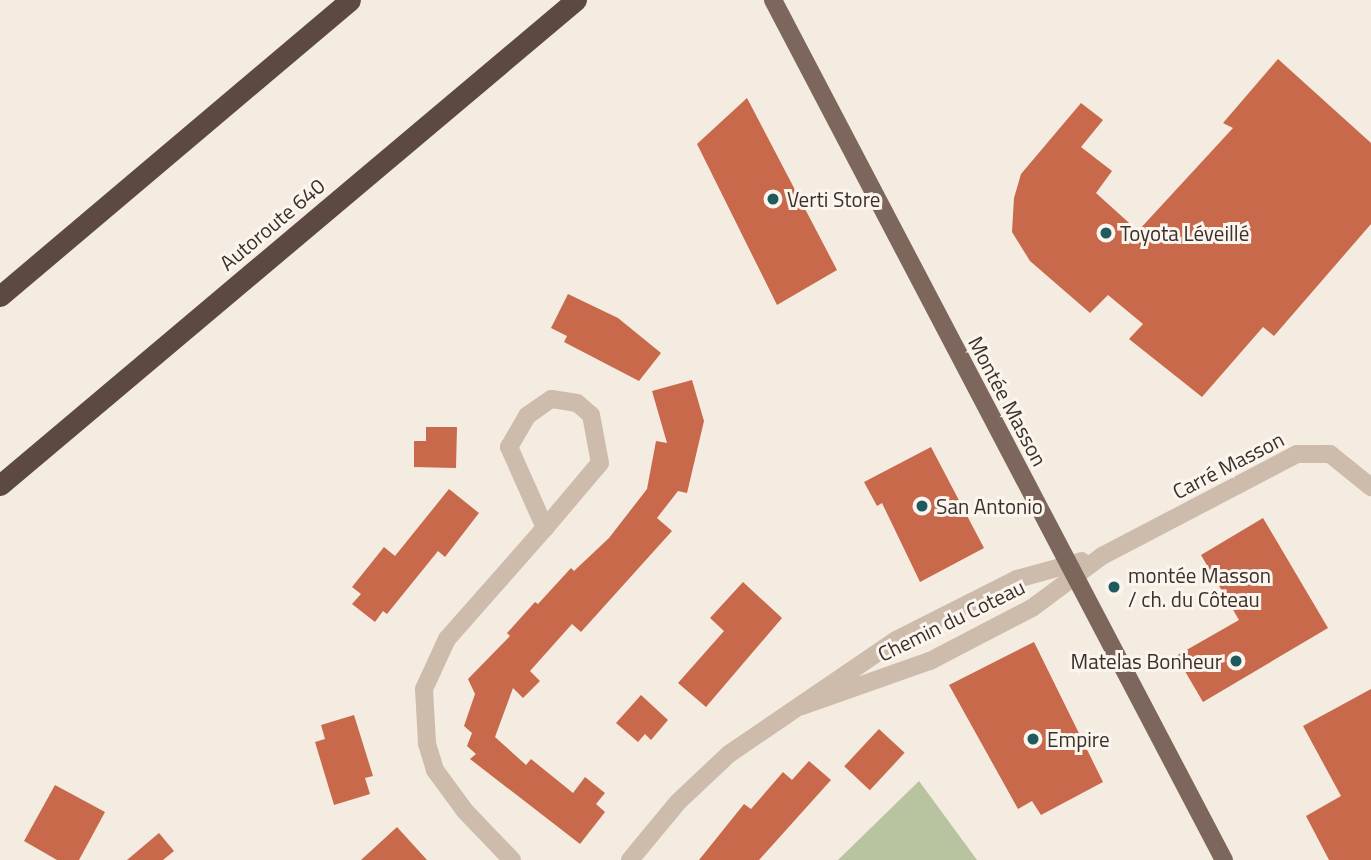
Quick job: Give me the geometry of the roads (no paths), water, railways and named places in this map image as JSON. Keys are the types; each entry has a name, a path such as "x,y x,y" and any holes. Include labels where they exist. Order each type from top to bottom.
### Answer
{"highway":[{"path":"0,296 350,0"},
{"name":"Autoroute 640","path":"0,485 576,0"},
{"path":"554,18 583,0"}],"main road":[{"name":"Montée Masson","path":"772,0 1224,860"}],"street":[{"path":"512,860 465,811 435,770 428,743 424,690 447,639 545,528 600,463 591,415 577,403 551,399 527,416 509,447 545,528"},
{"name":"Carré Masson","path":"1071,571 1306,452 1330,454 1371,486"},
{"name":"Chemin du Coteau","path":"802,706 909,671 1032,608 1071,571"},
{"name":"Chemin du Coteau","path":"630,860 709,771 746,741 802,706 896,640 1017,579 1071,571"}],"place":[{"name":"Verti Store","path":"773,199"},
{"name":"Toyota Léveillé","path":"1106,233"},
{"name":"San Antonio","path":"922,506"},
{"name":"montée Masson / ch. du Côteau","path":"1114,587"},
{"name":"Matelas Bonheur","path":"1236,661"},
{"name":"Empire","path":"1033,739"}]}
